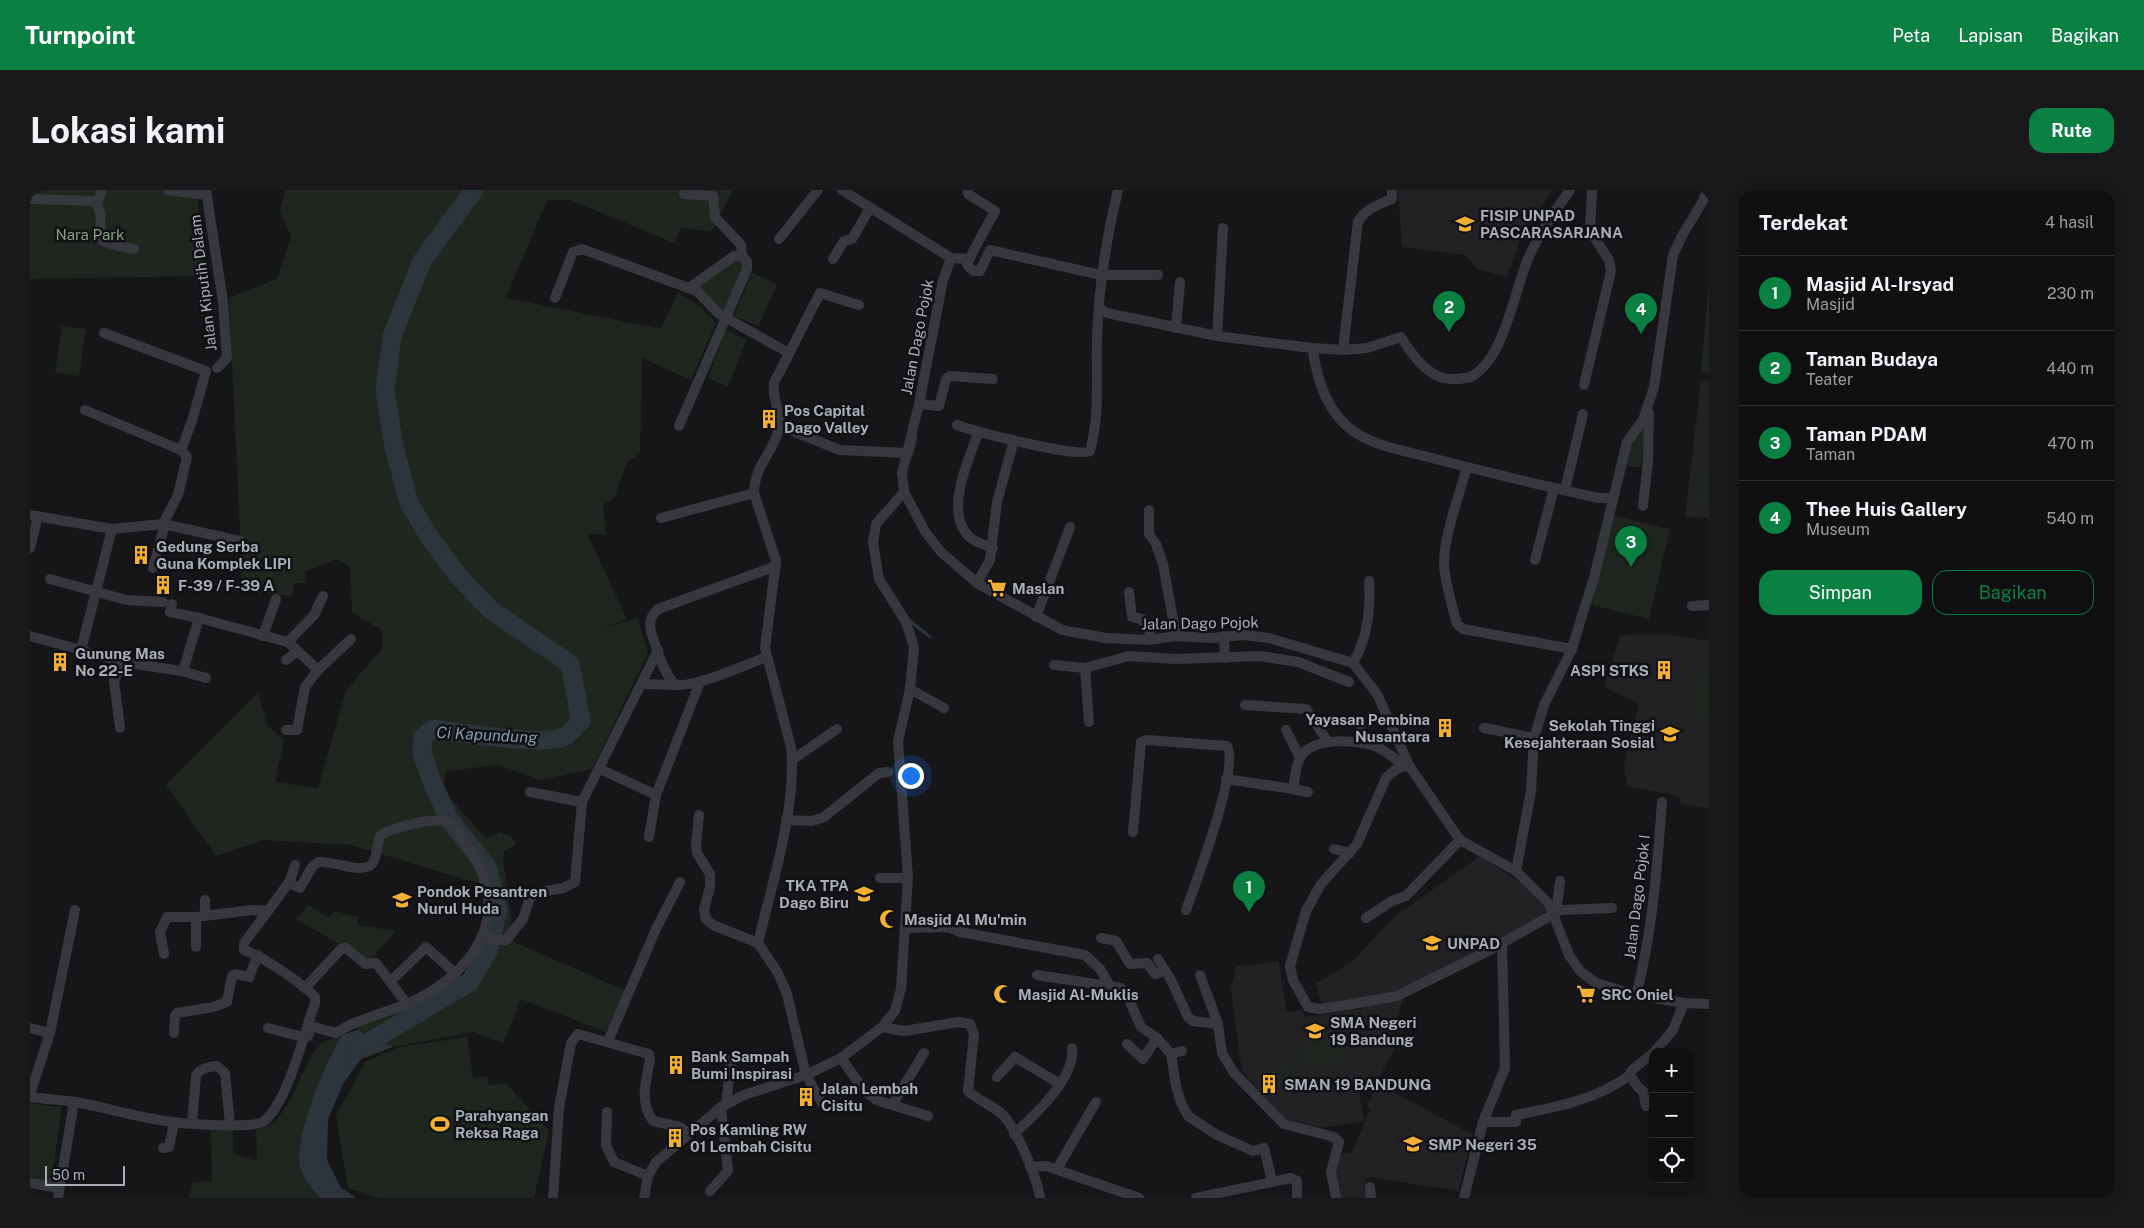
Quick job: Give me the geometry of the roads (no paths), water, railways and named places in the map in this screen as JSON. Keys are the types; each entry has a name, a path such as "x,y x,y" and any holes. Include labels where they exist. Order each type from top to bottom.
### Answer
{"street":[{"path":"102,190 97,203 103,240 110,244 134,249"},
{"path":"168,190 206,193"},
{"path":"779,239 818,190"},
{"path":"842,190 953,258 967,259"},
{"path":"968,190 968,194 995,211 967,259 967,265 973,271 980,271 990,250 1101,275 1158,275"},
{"path":"957,425 978,433 1083,454 1090,451 1097,393 1097,340 1101,275 1108,230 1118,190"},
{"path":"1343,350 1358,221 1371,207 1392,199 1392,190"},
{"path":"1100,308 1107,313 1217,336 1312,348 1343,350 1368,348 1401,337 1408,350 1429,371 1442,379 1472,376 1485,366 1495,352 1529,256 1570,190"},
{"path":"1584,385 1611,271 1609,260 1590,231 1592,190"},
{"path":"1516,872 1531,791 1534,738 1544,705 1572,649 1594,578 1627,442 1643,420 1649,407 1654,387 1671,262 1683,234 1706,202 1707,190"},
{"name":"Jalan Kiputih Dalam","path":"206,193 225,323 227,358 217,368"},
{"path":"679,426 747,270 747,261 742,256 741,245 715,217 713,196 684,194"},
{"path":"30,199 90,200 97,203"},
{"path":"833,259 844,241 852,239 870,208"},
{"path":"1217,336 1223,228"},
{"path":"555,298 573,252 582,249 697,291 726,318 790,353"},
{"path":"689,288 734,256 742,256"},
{"name":"Jalan Dago Pojok","path":"953,258 943,280 919,404 902,473 904,492 926,533 941,552 977,582 1036,617 1072,633 1106,638 1149,640 1176,636 1244,635 1269,638 1353,663"},
{"path":"1176,328 1180,282"},
{"path":"758,943 786,820 792,760 791,747 766,657 765,639 776,566 754,493 758,469 776,439 780,426 773,387 820,293 859,305"},
{"path":"104,333 206,371 192,421 181,450"},
{"path":"1312,348 1316,375 1323,393 1333,410 1357,434 1391,447 1467,467 1598,498 1613,498"},
{"path":"919,404 940,406 946,379 950,376 993,379"},
{"path":"1643,506 1648,461 1649,407"},
{"path":"85,410 181,450 187,457 178,494 164,524 153,568"},
{"path":"1565,490 1583,414"},
{"path":"780,426 840,450 908,453"},
{"path":"978,433 964,471 958,512 966,534 974,540 993,548"},
{"path":"977,582 990,560 993,548 997,502 1014,440"},
{"path":"1467,467 1454,514 1444,562 1445,576 1457,624 1463,628 1572,649"},
{"path":"1536,560 1554,488"},
{"path":"644,1198 648,1176 656,1162 724,1105 776,1083 806,1075 841,1058 882,1027 895,1011 901,989 908,878 898,742 910,689 914,656 913,638 906,622 879,579 873,542 876,524 904,492"},
{"path":"661,518 754,493"},
{"path":"1148,510 1150,534 1156,544 1163,564 1168,605 1173,616 1176,636"},
{"path":"30,548 34,516 112,528 164,524 240,541"},
{"path":"1036,617 1070,527"},
{"path":"81,650 98,592 112,528"},
{"path":"679,685 671,679 649,627 650,619 658,609 776,566"},
{"path":"50,579 126,600 167,603 170,612 288,642 318,670"},
{"path":"1369,582 1370,599 1363,647 1353,663 1377,694 1407,767 1460,840 1516,872 1553,911 1569,955 1580,972 1596,983 1636,995 1684,1003 1709,1004"},
{"path":"1129,592 1132,617 1142,619 1144,624 1150,626 1149,640"},
{"path":"288,642 314,615 323,596"},
{"path":"263,636 276,599"},
{"path":"1692,606 1709,605"},
{"path":"181,671 184,668 199,618"},
{"path":"30,636 122,662 181,671 206,678"},
{"path":"1224,636 1225,658"},
{"path":"286,730 297,730 302,693 318,670 351,639"},
{"path":"483,935 494,940 506,940 523,919 529,900 535,893 563,888 575,882 582,802 658,650"},
{"path":"286,660 298,651"},
{"path":"1054,664 1085,668 1128,656 1175,659 1260,656 1298,662 1349,682"},
{"path":"642,684 684,686 700,682 766,657"},
{"path":"120,728 114,681 122,662"},
{"path":"1085,668 1090,722"},
{"path":"649,837 656,795 700,682"},
{"path":"910,689 944,708"},
{"path":"1246,705 1306,709 1328,742"},
{"path":"1360,723 1362,743"},
{"path":"1484,728 1534,738"},
{"path":"792,760 837,729"},
{"path":"1286,730 1300,758"},
{"path":"1133,832 1142,742 1147,740 1224,745 1230,753 1226,779 1214,830 1186,910"},
{"path":"1293,789 1300,758 1308,750 1328,742 1362,743 1379,748 1407,767"},
{"path":"1407,767 1386,778 1374,810 1350,853 1321,884 1306,911 1290,966 1293,980 1308,1008 1320,1009 1397,996 1502,944 1553,911 1573,908 1612,908"},
{"path":"600,769 656,795"},
{"path":"786,820 812,821 824,817 879,773 888,772"},
{"path":"1226,779 1308,792"},
{"path":"530,792 582,802"},
{"name":"Jalan Dago Pojok I","path":"1636,995 1650,932 1662,802"},
{"path":"699,815 697,853 710,874 710,887 704,909 706,919 713,925 758,943 778,973 787,994 806,1075 823,1104"},
{"path":"288,883 300,888 312,867 322,861 361,869 369,867 373,863 378,840 384,833 418,822 449,822 476,859 484,875 490,909 483,935 469,959 456,974 441,986 407,1004 354,1023 335,1034 311,1026 305,1049 299,1053"},
{"path":"1366,918 1392,901 1406,896 1460,840"},
{"path":"1334,849 1350,853"},
{"path":"75,910 50,1033 30,1096 74,1102 174,1122 254,1125 263,1122 277,1104 296,1065 303,1037 315,1003 315,998 306,988 258,955 244,950 243,946 288,883 295,865"},
{"path":"880,878 908,878"},
{"path":"1553,911 1556,905 1560,881"},
{"path":"608,1041 656,929 680,882"},
{"path":"196,947 200,916 206,900"},
{"path":"164,954 160,932 163,921 172,916 200,916 252,910 268,911"},
{"path":"905,928 948,928 960,932 1085,955 1100,969 1110,986"},
{"path":"1101,938 1116,941 1130,964 1147,963 1156,974 1165,971"},
{"path":"1464,1198 1483,1122 1505,1068 1502,944"},
{"path":"390,982 426,947 456,974"},
{"path":"306,988 342,948 346,948 366,964 374,962 407,1004"},
{"path":"174,1033 175,1016 177,1013 218,1006 227,1002 232,976 236,974 249,977 258,955"},
{"path":"1158,959 1190,1020 1218,1024"},
{"path":"1037,975 1121,988 1126,993 1140,1026 1156,1038 1171,1054 1176,1086 1181,1103 1188,1116 1216,1135 1254,1151 1264,1148 1272,1181"},
{"path":"1200,975 1218,1024 1222,1053 1234,1073 1255,1097 1284,1124 1334,1137 1339,1142 1331,1170 1336,1198"},
{"path":"1657,1048 1673,1030 1684,1003"},
{"path":"882,1027 904,1031 959,1022 970,1024 974,1034 968,1091 1001,1114 1014,1134 1030,1167 1040,1198"},
{"path":"30,1028 50,1033"},
{"path":"268,1028 303,1037"},
{"path":"553,1198 555,1135 571,1043 578,1034 649,1054 650,1060 643,1096 648,1115 652,1121 680,1127 689,1134"},
{"path":"1127,1044 1142,1059 1156,1038"},
{"path":"1014,1134 1060,1084 1073,1059 1072,1048"},
{"path":"1171,1054 1182,1050"},
{"path":"892,1105 924,1053"},
{"path":"1483,1122 1496,1124 1516,1122 1516,1115 1589,1098 1614,1087 1630,1075 1631,1071 1649,1055"},
{"path":"710,1191 728,1171 724,1105 732,1057"},
{"path":"997,1077 1015,1057 1060,1084"},
{"path":"841,1058 864,1090 876,1100 928,1116"},
{"path":"192,1123 196,1076 199,1071 218,1066 225,1073 230,1125"},
{"path":"1630,1075 1638,1087 1643,1090 1646,1106"},
{"path":"30,1183 59,1193 74,1102"},
{"path":"1057,1170 1096,1102"},
{"path":"607,1112 606,1146 610,1156 621,1167 648,1176"},
{"path":"163,1148 169,1147 174,1122"},
{"path":"1030,1167 1040,1166 1057,1170 1139,1198"},
{"path":"1196,1198 1272,1181 1296,1179 1297,1198"},
{"path":"1370,1186 1371,1198"}],"waterway":[{"name":"Ci Kapundung","path":"354,1051 470,982 488,951 498,910 487,867 449,819 432,782 422,753 423,737 433,729 500,738 553,739 566,736 581,721 570,664 491,610 459,577 430,538 409,503 394,447 385,390 392,336 422,261 474,190"},
{"path":"912,452 916,438"},
{"path":"908,619 930,637"}],"place":[{"name":"FISIP UNPAD PASCARASARJANA","path":"1465,224"},
{"name":"Taman Budaya","path":"1449,332"},
{"name":"Thee Huis Gallery","path":"1641,334"},
{"name":"Pos Capital Dago Valley","path":"769,419"},
{"name":"Gedung Serba Guna Komplek LIPI","path":"141,555"},
{"name":"Taman PDAM","path":"1631,567"},
{"name":"F-39 / F-39 A","path":"163,585"},
{"name":"Maslan","path":"997,588"},
{"name":"Gunung Mas No 22-E","path":"60,662"},
{"name":"ASPI STKS","path":"1664,670"},
{"name":"Yayasan Pembina Nusantara","path":"1445,728"},
{"name":"Sekolah Tinggi Kesejahteraan Sosial","path":"1670,734"},
{"name":"TKA TPA Dago Biru","path":"864,894"},
{"name":"Pondok Pesantren Nurul Huda","path":"402,900"},
{"name":"Masjid Al-Irsyad","path":"1249,912"},
{"name":"Masjid Al Mu'min","path":"889,919"},
{"name":"UNPAD","path":"1432,943"},
{"name":"Masjid Al-Muklis","path":"1003,994"},
{"name":"SRC Oniel","path":"1586,994"},
{"name":"SMA Negeri 19 Bandung","path":"1315,1031"},
{"name":"Bank Sampah Bumi Inspirasi","path":"676,1065"},
{"name":"SMAN 19 BANDUNG","path":"1269,1084"},
{"name":"Jalan Lembah Cisitu","path":"806,1097"},
{"name":"Parahyangan Reksa Raga","path":"440,1124"},
{"name":"Pos Kamling RW 01 Lembah Cisitu","path":"675,1138"},
{"name":"SMP Negeri 35","path":"1413,1144"}],"park label":[{"name":"Nara Park","path":"90,234"}]}
